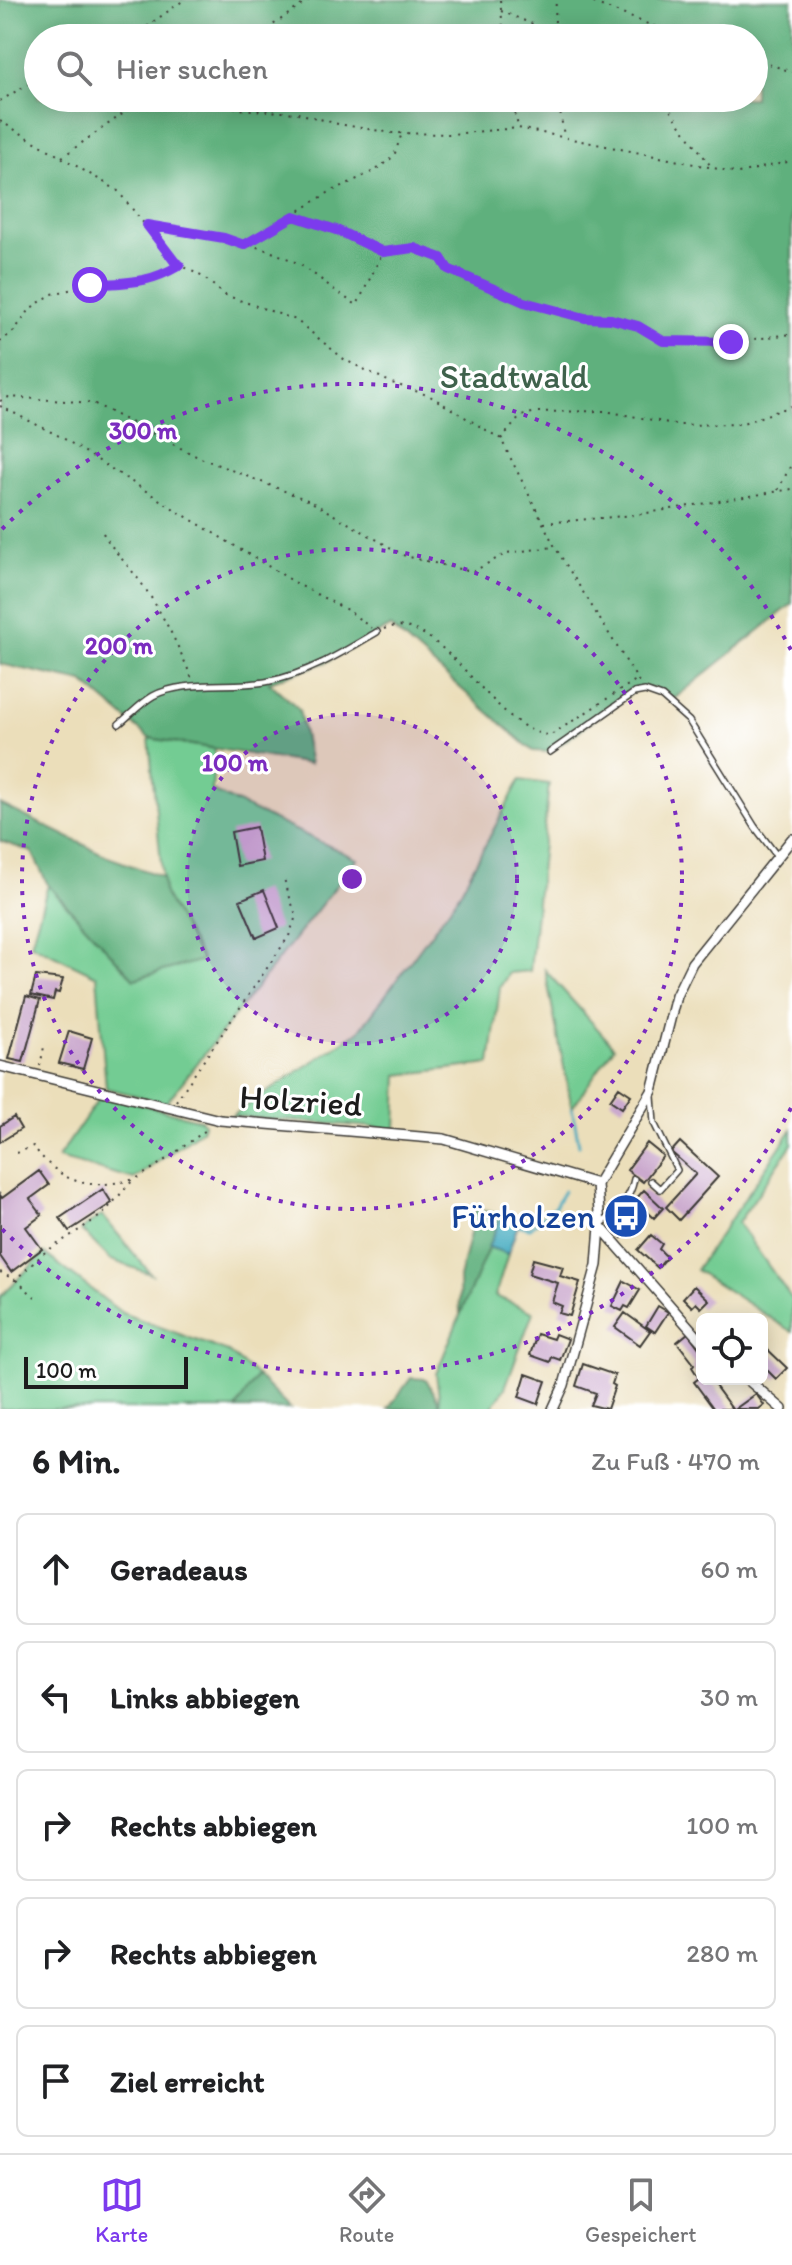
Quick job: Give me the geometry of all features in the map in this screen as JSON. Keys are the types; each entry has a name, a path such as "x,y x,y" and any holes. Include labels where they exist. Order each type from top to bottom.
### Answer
{"street":[{"path":"553,1409 564,1385 597,1265 600,1226 597,1184 652,1091 676,996 692,963 792,839"},
{"name":"Holzried","path":"0,1066 220,1120 444,1139 597,1184"},
{"path":"600,1226 696,1335"},
{"path":"754,1385 782,1409"}],"lane":[{"path":"119,724 153,696 175,689 268,682 300,673 326,662 377,632"},
{"path":"550,752 634,693 645,691 662,697 689,721 755,827 777,856"},
{"path":"651,1181 660,1189 677,1170 654,1123 652,1091"},
{"path":"600,1226 624,1205 634,1179"}],"path":[{"path":"150,24 184,0"},
{"path":"273,24 309,0"},
{"path":"500,0 502,24"},
{"path":"554,24 556,0"},
{"path":"586,0 646,24"},
{"path":"609,10 610,0"},
{"path":"501,11 532,24"},
{"path":"768,64 792,72"},
{"path":"0,101 24,86"},
{"path":"62,157 125,112"},
{"path":"283,112 402,133 451,134 518,128 738,173 792,161"},
{"path":"514,112 518,128"},
{"path":"560,112 564,137"},
{"path":"671,112 712,167"},
{"path":"0,121 117,190 175,262 203,277 225,295 296,320 345,360 392,383 430,396 501,439 555,547 645,691"},
{"path":"244,245 328,193 385,163 394,156 402,133"},
{"path":"294,216 339,231 383,252 414,248 441,258 448,269 524,302 585,318 611,319 638,326 663,341 731,342 792,334"},
{"path":"147,225 224,238 292,261 357,305 383,252"},
{"path":"0,342 14,331 31,308 52,294 90,285 141,283 180,265"},
{"path":"0,401 9,397 93,403 198,457 310,501 405,556 472,572 507,553 555,547"},
{"path":"0,406 63,438 301,586 349,611 377,632 391,627 411,629 433,639 508,713 535,735 551,735 637,679"},
{"path":"501,439 521,416 536,412 605,411 679,425 740,424 792,406"},
{"path":"777,491 792,463"},
{"path":"543,523 635,515 792,489"},
{"path":"103,533 168,623 196,688"},
{"path":"171,1108 289,936 296,916 283,876"},
{"path":"38,1075 44,1047"},
{"path":"15,1280 44,1253 102,1215 134,1179 220,1120"},
{"path":"17,1153 33,1146 44,1161 62,1176 81,1184 134,1179"},
{"path":"0,1272 35,1297"}],"green space":[{"name":"Stadtwald","path":"0,0 792,0 792,604 674,699 653,688 637,688 550,752 533,751 390,627 326,662 269,682 299,709 310,764 149,738 83,682 0,664"},
{"path":"149,738 215,749 212,791 357,859 166,1103 106,1088 97,976 31,944 48,885 134,979 202,960 164,894"},
{"path":"520,780 549,784 530,971 509,973 500,987 490,1064 398,1075 396,1129 231,1116 359,1031 457,898"},
{"path":"0,804 111,858 163,877 164,894 202,960 134,979 48,885 32,852 0,841"},
{"path":"545,970 614,1047 572,1108"},
{"path":"102,1094 201,1120 204,1124 202,1130 134,1179 58,1158"},
{"path":"792,1129 792,1144 738,1223 792,1299 792,1332 768,1316 768,1313 763,1313 696,1270"},
{"path":"476,1209 502,1215 460,1315 459,1278"},
{"path":"102,1215 151,1274 111,1260 81,1230"},
{"path":"488,1247 508,1254 495,1296 533,1312 505,1388 491,1409 437,1409 440,1404 436,1374"},
{"path":"44,1253 122,1313 228,1352 257,1376 236,1409 0,1409 0,1297"},
{"path":"257,1376 290,1409 236,1409"},
{"path":"411,1378 426,1379 440,1404 437,1409 388,1409"}],"water":[{"path":"502,1215 518,1225 508,1254 488,1247"}],"building":[{"path":"256,827 262,861 237,866 231,832"},
{"path":"264,890 279,928 256,938 240,900"},
{"path":"36,976 63,979 59,993 55,992 53,1000 31,995"},
{"path":"26,996 40,1000 23,1062 9,1059"},
{"path":"69,1031 92,1038 83,1069 59,1063"},
{"path":"619,1087 631,1095 622,1108 610,1100"},
{"path":"14,1117 21,1129 0,1142 0,1126"},
{"path":"680,1142 718,1177 679,1220 666,1207 696,1174 671,1152"},
{"path":"647,1143 663,1156 643,1182 627,1170"},
{"path":"39,1171 49,1185 30,1199 42,1215 26,1227 42,1249 11,1272 0,1256 0,1195 2,1198"},
{"path":"103,1189 112,1203 69,1231 60,1218"},
{"path":"644,1190 663,1208 654,1218 635,1200"},
{"path":"629,1219 636,1226 622,1238 616,1231"},
{"path":"651,1235 662,1244 659,1249 667,1257 658,1268 638,1250"},
{"path":"533,1259 563,1267 560,1276 580,1282 570,1316 559,1313 562,1306 552,1302 558,1283 529,1274"},
{"path":"624,1281 640,1290 629,1308 625,1306 622,1311 612,1306"},
{"path":"694,1286 709,1300 701,1308 696,1303 692,1307 683,1298"},
{"path":"658,1306 668,1312 655,1332 646,1326"},
{"path":"625,1313 650,1331 640,1345 615,1327"},
{"path":"688,1333 696,1344 696,1373 692,1367 694,1364 677,1342"},
{"path":"537,1334 553,1339 555,1334 568,1339 560,1360 552,1357 550,1362 530,1355"},
{"path":"768,1350 787,1368 776,1379 768,1371"},
{"path":"583,1364 615,1375 612,1384 615,1386 607,1409 591,1405 596,1393 576,1386"},
{"path":"526,1374 546,1381 538,1404 519,1397"},
{"path":"696,1385 714,1385 732,1409 714,1409"},
{"path":"756,1394 764,1405 759,1409 735,1409"}],"waterway":[{"path":"572,1108 579,1145"},
{"path":"518,1225 530,1228 555,1206 564,1191"}],"place":[{"name":"Fürholzen","path":"626,1216"}],"route":[{"path":"90,285 141,283 180,265 147,225 224,238 244,245 294,216 339,231 383,252 414,248 441,258 448,269 524,302 585,318 611,319 638,326 663,341 731,342"}]}
